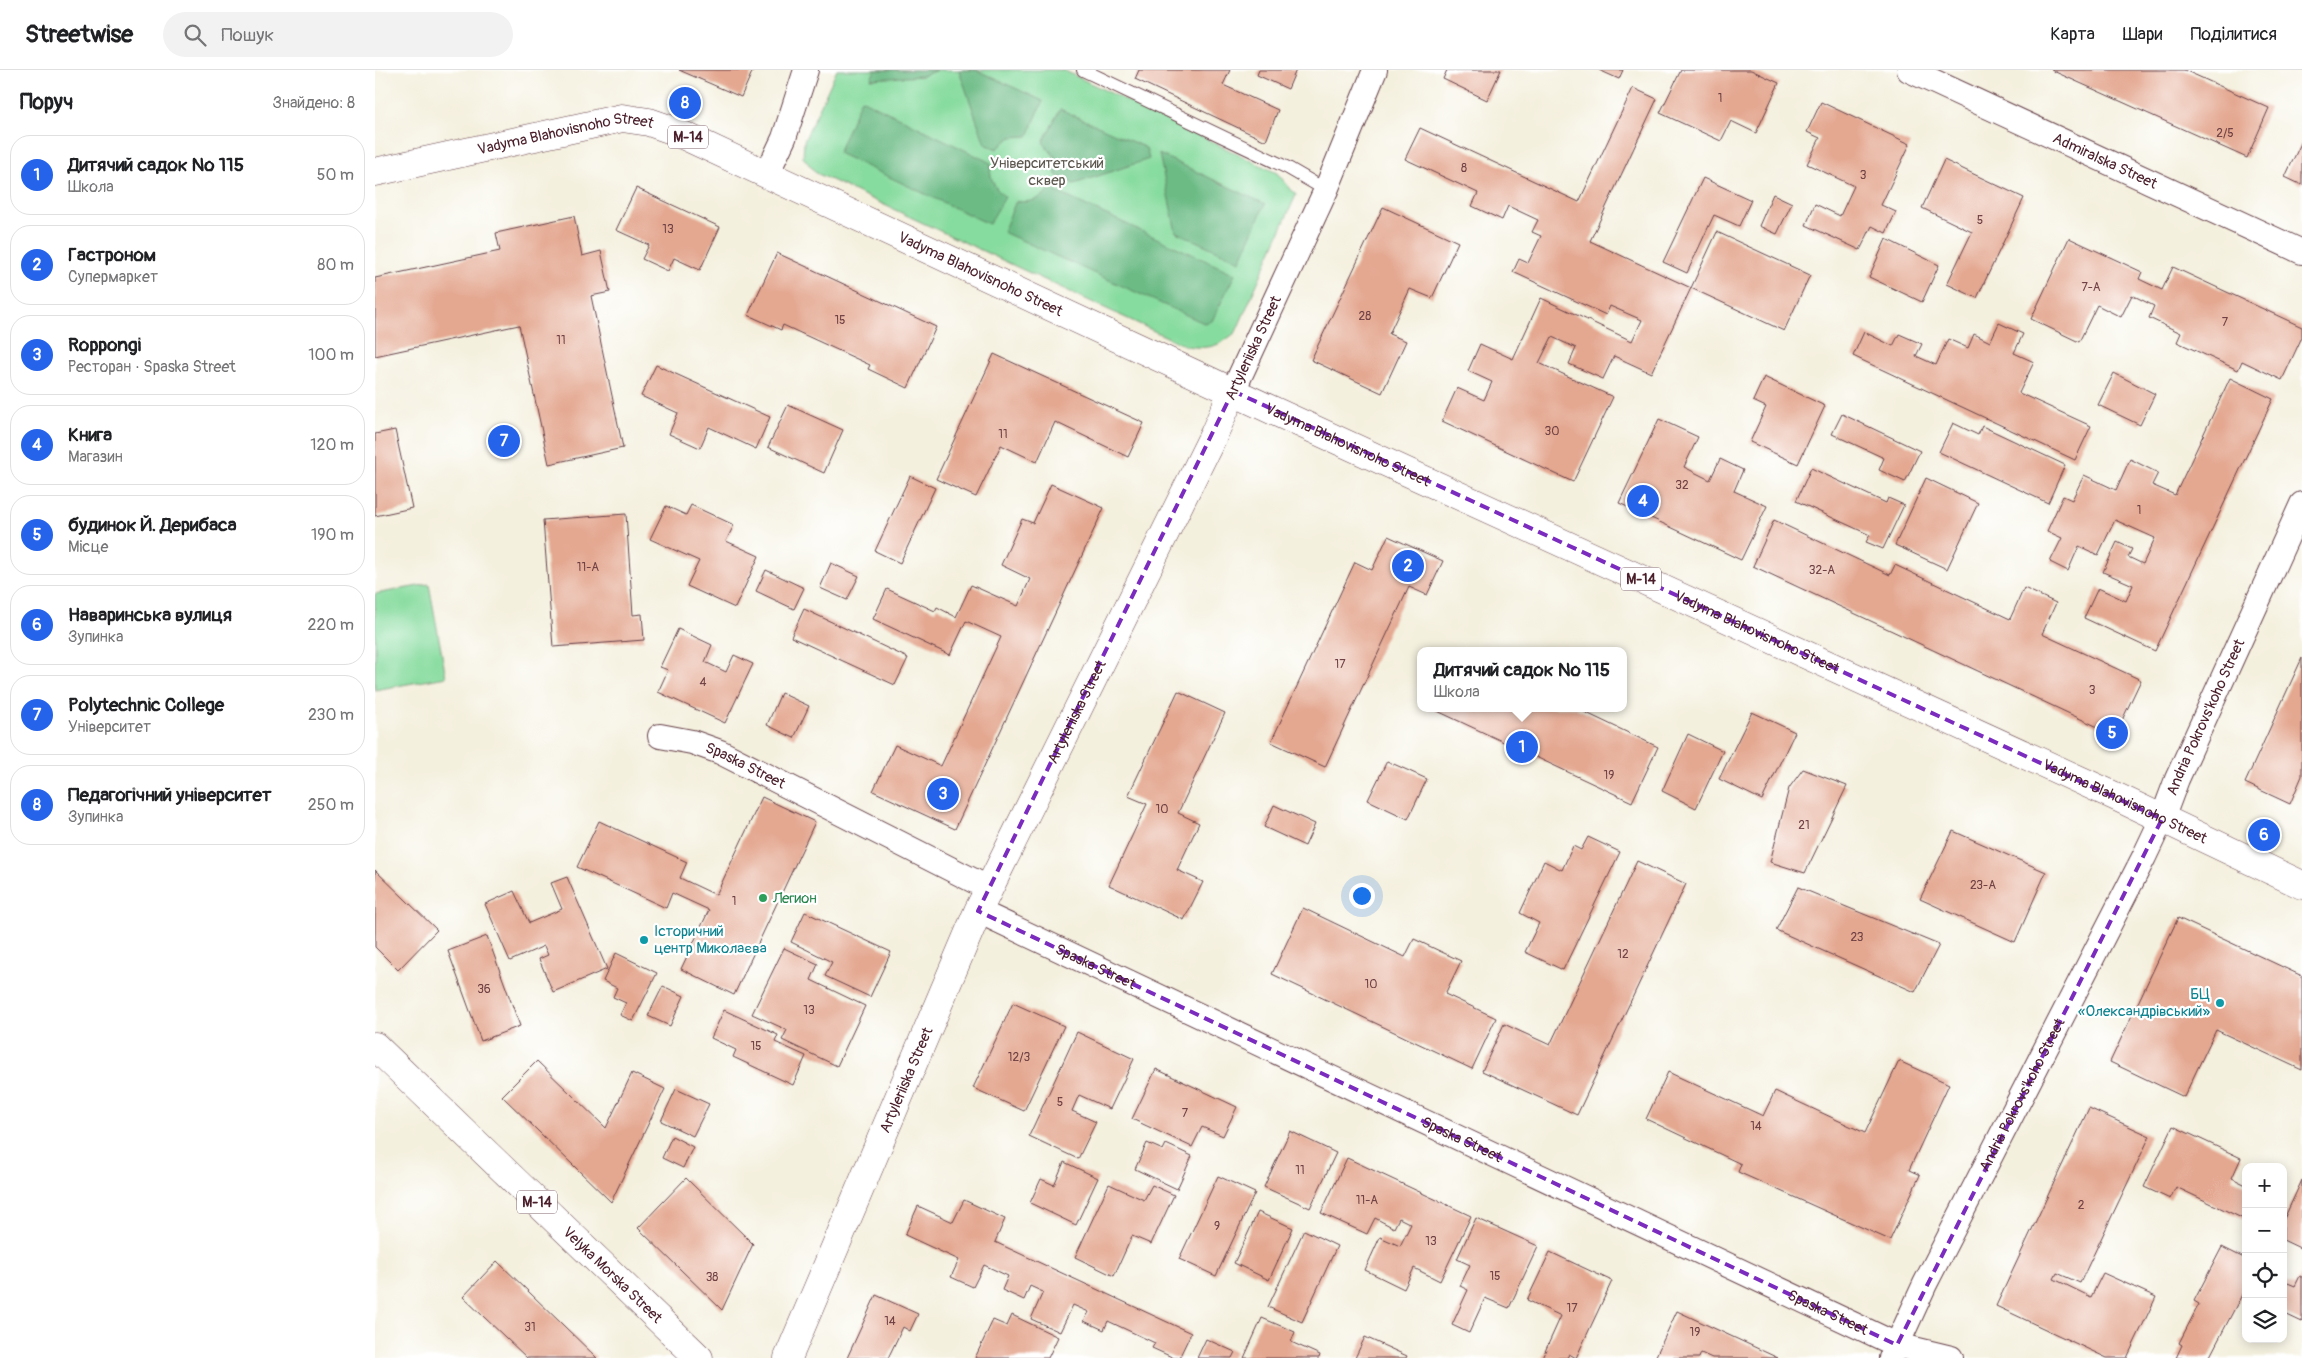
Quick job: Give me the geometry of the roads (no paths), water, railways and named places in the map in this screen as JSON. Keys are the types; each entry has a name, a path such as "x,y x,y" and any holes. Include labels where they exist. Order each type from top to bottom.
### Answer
{"main road":[{"name":"Vadyma Blahovisnoho Street","path":"375,172 622,118 649,122 672,130 2302,885"},
{"name":"Artyleriiska Street","path":"788,1358 983,899 1210,442 1233,391"},
{"name":"Velyka Morska Street","path":"375,1046 699,1358"}],"street":[{"path":"767,174 784,138 806,70"},
{"name":"Artyleriiska Street","path":"1233,391 1326,190 1375,70"},
{"name":"Admiralska Street","path":"1909,70 2302,252"},
{"name":"Andria Pokrovs'koho Street","path":"1894,1352 1925,1284 2162,819 2177,780 2302,504"},
{"name":"Spaska Street","path":"660,736 692,742 720,752 983,899 1894,1352 1951,1358"}],"lane":[{"path":"1083,70 1288,168 1326,190"}],"place":[{"name":"Педагогічний університет","path":"685,103"},
{"name":"Polytechnic College","path":"504,441"},
{"name":"Книга","path":"1643,501"},
{"name":"Гастроном","path":"1408,566"},
{"name":"будинок Й. Дерибаса","path":"2112,733"},
{"name":"Дитячий садок № 115","path":"1522,747"},
{"name":"Roppongi","path":"943,794"},
{"name":"Наваринська вулиця","path":"2264,835"},
{"name":"Легион","path":"763,898"},
{"name":"Історичний центр Миколаєва","path":"644,940"},
{"name":"БЦ «Олександрівський»","path":"2220,1003"}],"park label":[{"name":"Університетський сквер","path":"1047,172"}]}
